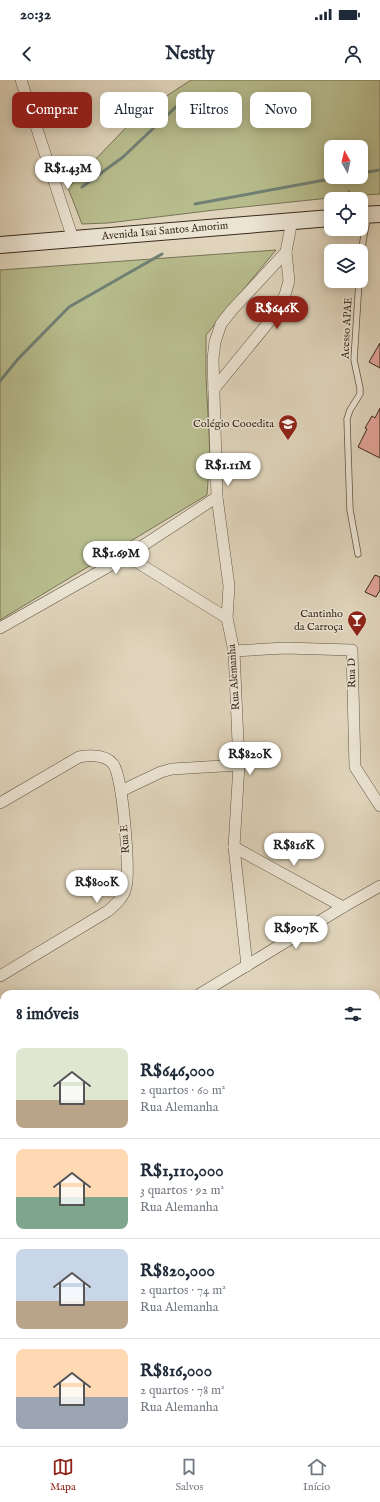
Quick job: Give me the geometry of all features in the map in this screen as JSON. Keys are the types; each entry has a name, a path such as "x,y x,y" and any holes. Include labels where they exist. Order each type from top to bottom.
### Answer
{"main road":[{"name":"Avenida Isai Santos Amorim","path":"0,245 324,218"}],"street":[{"path":"21,80 73,239"},
{"path":"214,389 273,317 285,296 289,281 286,252 292,220"},
{"name":"Rua Alemanha","path":"246,966 234,847 239,765 234,651 227,618 229,586 216,497 213,359 215,342 221,324 232,310 286,252"},
{"path":"0,628 127,556 216,497"},
{"path":"127,556 227,618"},
{"name":"Rua D","path":"234,651 285,648 352,650 354,767 380,806"},
{"name":"Rua E","path":"0,803 79,756 90,755 107,759 112,762 117,769 121,791 127,864 127,885 124,893 118,902 108,911 0,976"},
{"path":"121,791 161,772 172,769 239,765"},
{"path":"234,847 343,907"},
{"path":"207,990 380,886"}],"lane":[{"path":"363,244 370,215"},
{"name":"Acesso APAE","path":"358,554 350,510 347,419 350,410 360,394 360,383 354,360 359,288"}],"green space":[{"path":"191,80 380,80 380,194 368,195 368,192 324,192 324,199 108,223 82,224 68,188 126,128 168,128 168,95"},
{"path":"276,250 206,335 206,376 210,455 207,495 0,620 0,270"}],"building":[{"path":"380,343 380,368 369,362"},
{"path":"380,408 380,458 358,447 367,429 365,428 372,416 375,418"},
{"path":"375,575 380,577 380,590 376,597 365,592"}],"waterway":[{"path":"82,187 123,157 176,107"},
{"path":"368,172 380,170"},
{"path":"195,204 324,180"},
{"path":"0,381 18,359 69,307 162,254"}],"place":[{"name":"Colégio Cooedita","path":"288,441"},
{"name":"Cantinho da Carroça","path":"357,637"}]}
